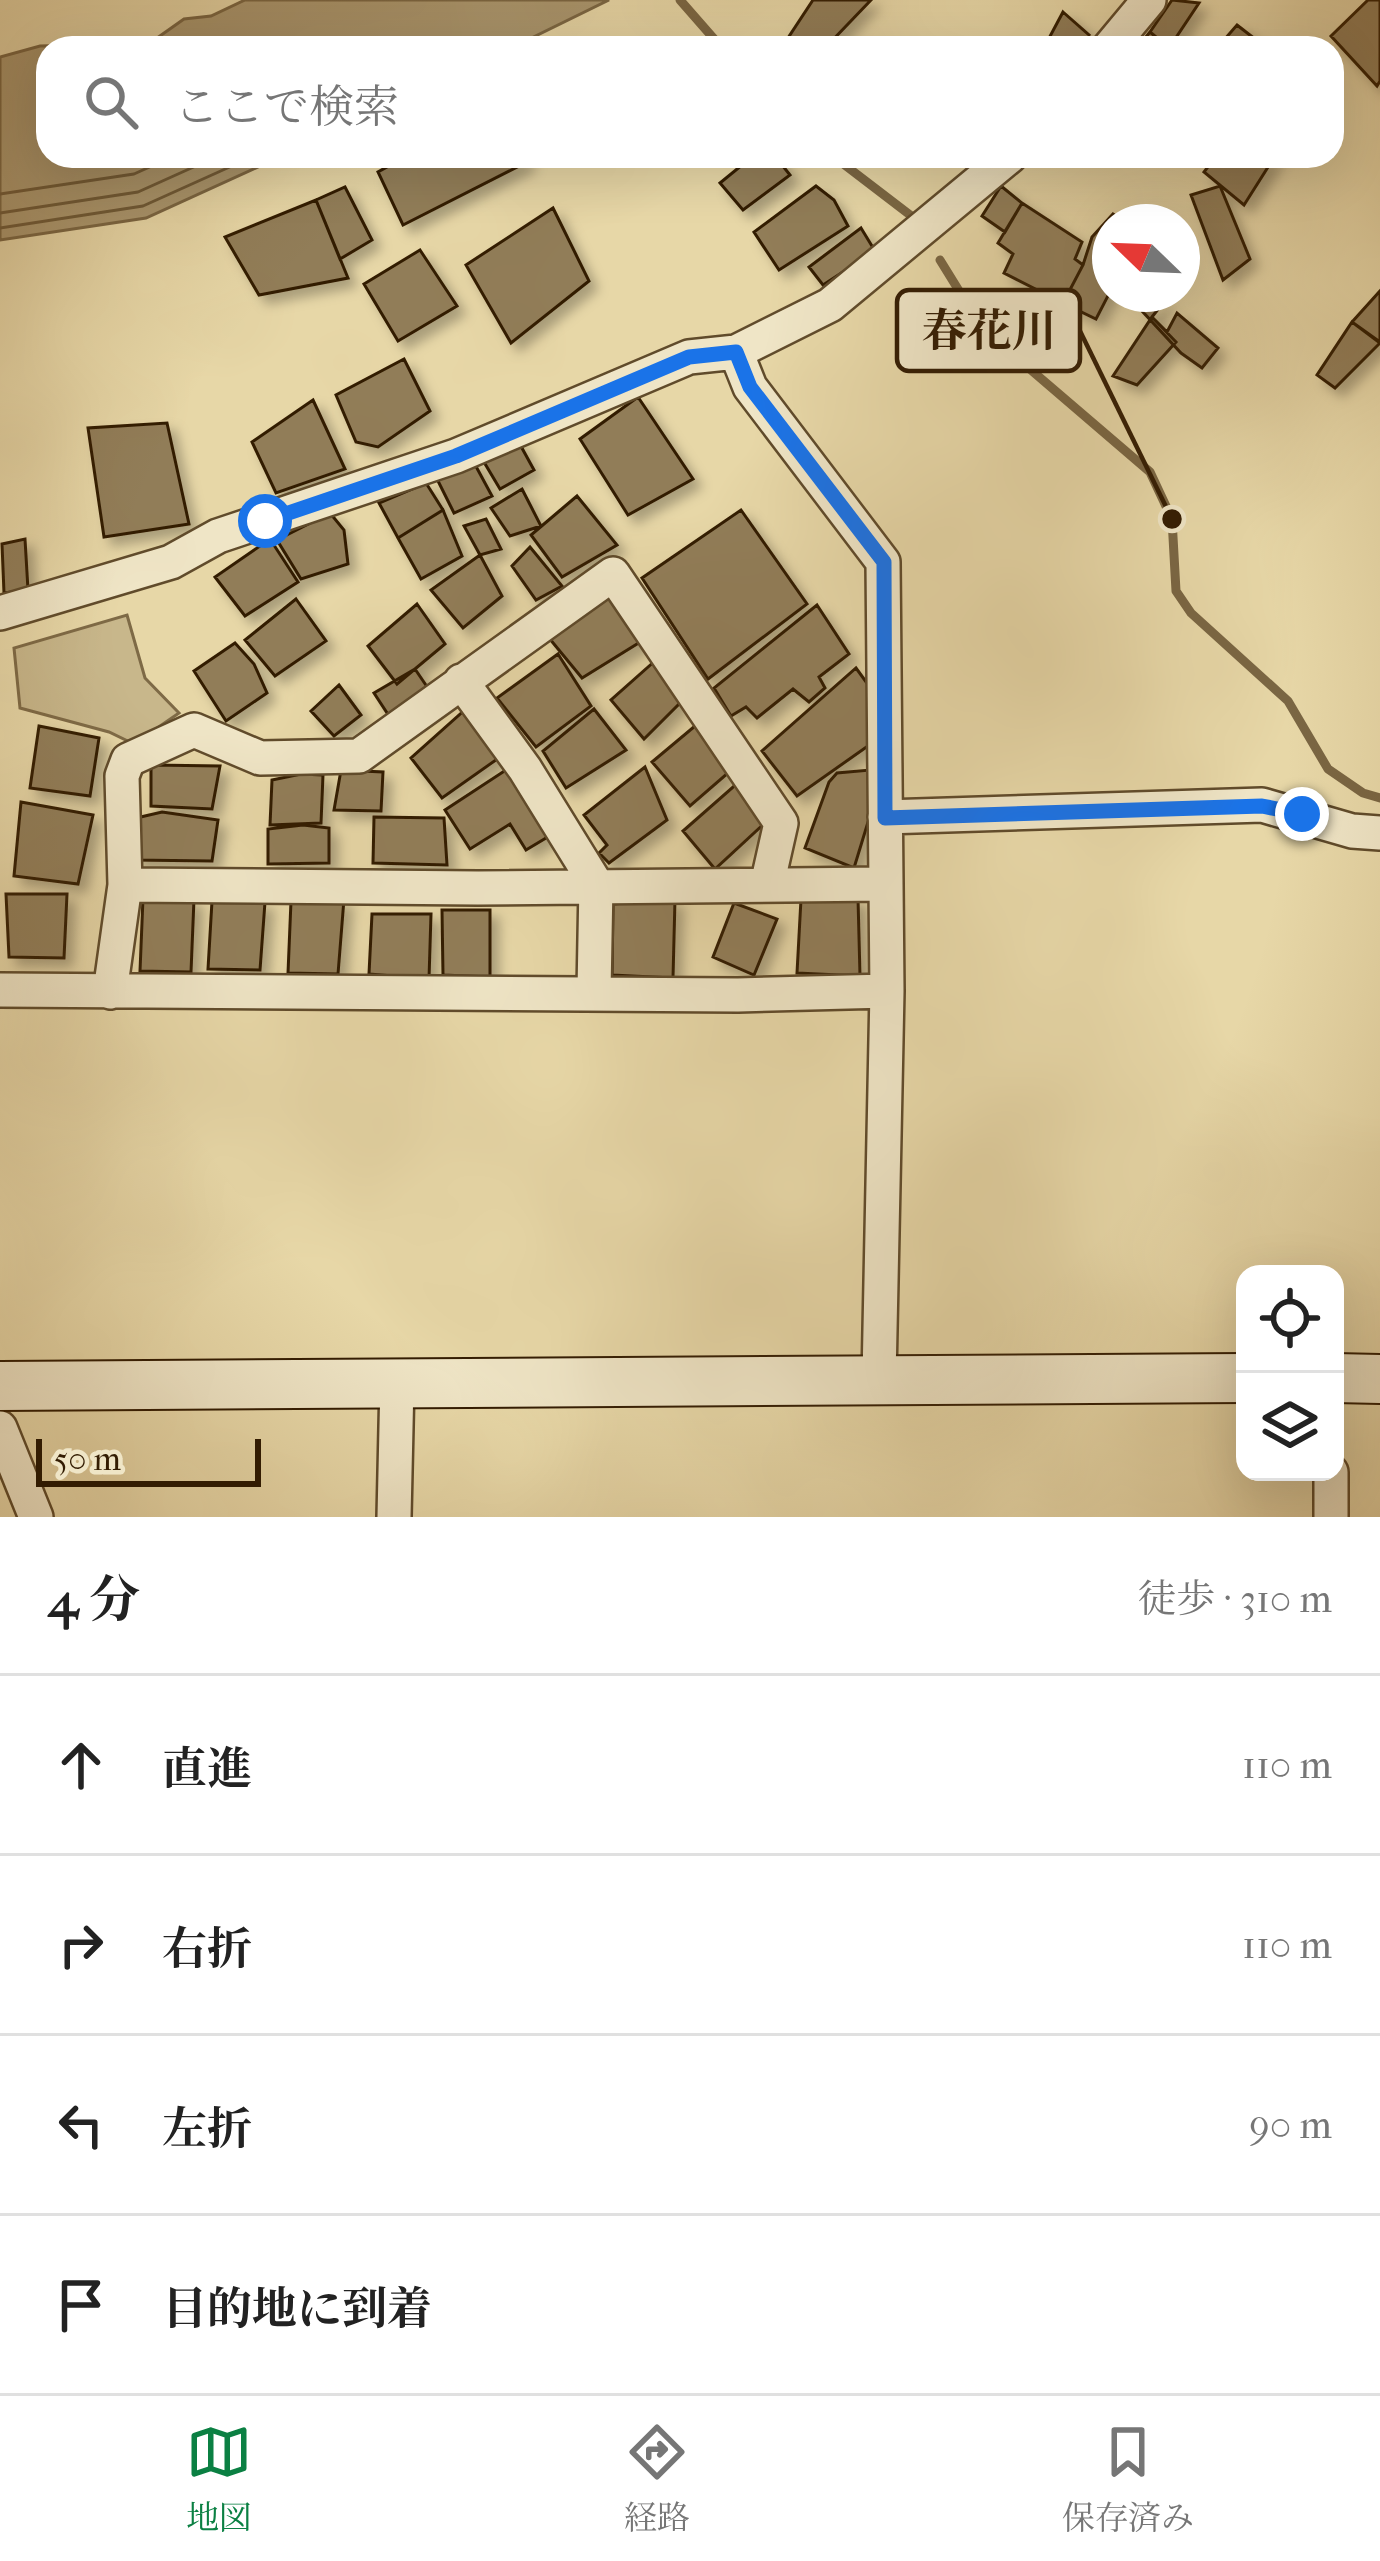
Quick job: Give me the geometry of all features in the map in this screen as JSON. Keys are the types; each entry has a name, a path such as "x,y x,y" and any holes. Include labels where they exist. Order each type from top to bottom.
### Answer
{"street":[{"path":"1119,36 1150,0"},
{"path":"0,613 171,562 218,536 456,456 689,357 736,352 830,304 995,168"},
{"path":"736,352 750,387 884,562 887,991 879,1378"},
{"path":"110,992 124,885 122,776 128,760 194,730 260,758 359,756 613,574 781,823 767,885"},
{"path":"461,681 550,807 596,884 594,991"},
{"path":"885,818 1262,806 1352,831 1380,833"},
{"path":"124,885 886,884"},
{"path":"0,990 887,991"},
{"path":"0,1386 1236,1378"},
{"path":"1344,1378 1380,1379"},
{"path":"394,1517 397,1382"},
{"path":"0,1428 36,1517"},
{"path":"1330,1517 1331,1481"}],"shaded area":[{"path":"127,615 145,678 179,713 134,744 109,732 20,708 14,648"}],"water":[{"path":"245,0 609,0 536,36 160,36 184,19 211,16"},
{"path":"36,47 36,168 256,168 146,218 0,240 0,57"}],"building":[{"path":"813,0 871,0 836,36 789,36"},
{"path":"1172,0 1199,3 1177,36 1150,32"},
{"path":"1368,0 1380,0 1377,86 1344,50 1344,36 1331,36"},
{"path":"1063,12 1089,35 1088,36 1050,36"},
{"path":"1237,25 1251,36 1227,36"},
{"path":"385,168 515,168 403,225 378,172"},
{"path":"738,168 784,168 790,175 743,210 720,183"},
{"path":"1207,168 1267,168 1244,205 1204,172"},
{"path":"816,186 834,200 848,226 779,270 754,232"},
{"path":"1001,186 1022,203 1005,232 982,216"},
{"path":"1220,186 1250,259 1223,280 1200,219 1200,204 1194,204 1191,195"},
{"path":"345,187 372,240 340,259 316,200"},
{"path":"316,200 348,278 259,295 225,237"},
{"path":"1022,203 1082,242 1075,259 1083,265 1063,303 1004,273 1013,254 998,243"},
{"path":"553,208 589,281 511,343 466,265"},
{"path":"861,228 875,251 823,285 809,267"},
{"path":"1092,237 1092,312 1100,312 1096,319 1063,303"},
{"path":"420,250 457,306 398,341 364,284"},
{"path":"1380,291 1380,342 1352,322"},
{"path":"1143,312 1156,312 1152,317 1167,332 1177,313 1218,348 1202,368"},
{"path":"1152,317 1176,342 1137,385 1113,376"},
{"path":"1352,322 1380,343 1335,388 1317,375"},
{"path":"404,359 430,411 378,447 356,442 336,395"},
{"path":"638,397 693,479 628,515 580,439"},
{"path":"313,400 345,469 276,493 252,442"},
{"path":"167,423 189,524 104,537 88,428"},
{"path":"517,439 534,470 500,489 481,457"},
{"path":"472,459 492,496 454,513 435,475"},
{"path":"426,483 443,510 398,538 379,503"},
{"path":"522,489 541,526 510,536 491,508"},
{"path":"577,496 617,545 562,577 531,535"},
{"path":"443,510 462,556 421,579 398,538"},
{"path":"741,510 807,604 708,679 642,578"},
{"path":"330,513 344,530 348,564 301,579 277,540"},
{"path":"486,519 501,549 480,555 464,526"},
{"path":"25,539 28,590 4,593 2,544"},
{"path":"270,539 298,582 245,616 215,577"},
{"path":"530,547 562,586 536,600 512,566"},
{"path":"480,555 502,596 463,628 431,590"},
{"path":"613,590 645,639 582,678 549,638"},
{"path":"296,599 326,641 275,676 245,640"},
{"path":"417,604 445,644 397,684 368,646"},
{"path":"817,605 849,654 819,677 825,688 809,702 793,689 757,718 746,707 731,716 714,688"},
{"path":"235,643 254,664 267,693 226,721 194,671"},
{"path":"558,654 591,706 536,747 497,698"},
{"path":"656,660 682,701 644,739 611,700"},
{"path":"856,668 872,690 875,741 797,796 762,751"},
{"path":"415,669 436,700 393,722 374,693"},
{"path":"339,685 361,715 334,736 311,711"},
{"path":"467,708 503,755 442,798 411,758"},
{"path":"594,709 626,750 566,788 543,751"},
{"path":"39,726 99,738 90,796 30,788"},
{"path":"695,726 728,773 690,806 652,762"},
{"path":"151,765 220,766 212,809 151,806"},
{"path":"512,766 556,832 526,850 510,824 470,849 445,810"},
{"path":"645,767 667,820 609,863 599,853 607,845 584,815"},
{"path":"341,770 383,772 381,811 334,810"},
{"path":"870,770 876,796 854,868 805,848 829,782 837,773"},
{"path":"323,775 321,823 270,825 272,780"},
{"path":"741,780 768,820 715,869 683,831"},
{"path":"21,802 93,815 78,884 14,876"},
{"path":"162,812 218,820 212,861 133,860 132,819"},
{"path":"374,817 444,818 447,865 373,863"},
{"path":"329,828 329,863 268,864 268,829"},
{"path":"6,894 67,894 64,958 9,957"},
{"path":"143,898 194,899 191,972 140,971"},
{"path":"858,898 860,976 797,973 801,899"},
{"path":"344,899 338,974 288,973 291,901"},
{"path":"675,899 673,978 612,975 613,904"},
{"path":"212,901 265,902 260,970 208,969"},
{"path":"734,903 777,919 754,975 713,957"},
{"path":"442,910 490,910 490,977 443,975"},
{"path":"372,914 431,914 429,979 369,974"}],"waterway":[{"path":"680,0 712,36"},
{"path":"849,168 914,218"},
{"path":"940,260 982,328 1150,472 1172,519 1176,591 1191,613 1288,701 1328,769 1363,793 1380,798"}],"place":[{"name":"春花川","path":"1172,519"}],"route":[{"path":"265,521 456,456 689,357 736,352 750,387 884,562 885,818 1262,806 1302,814"}]}
